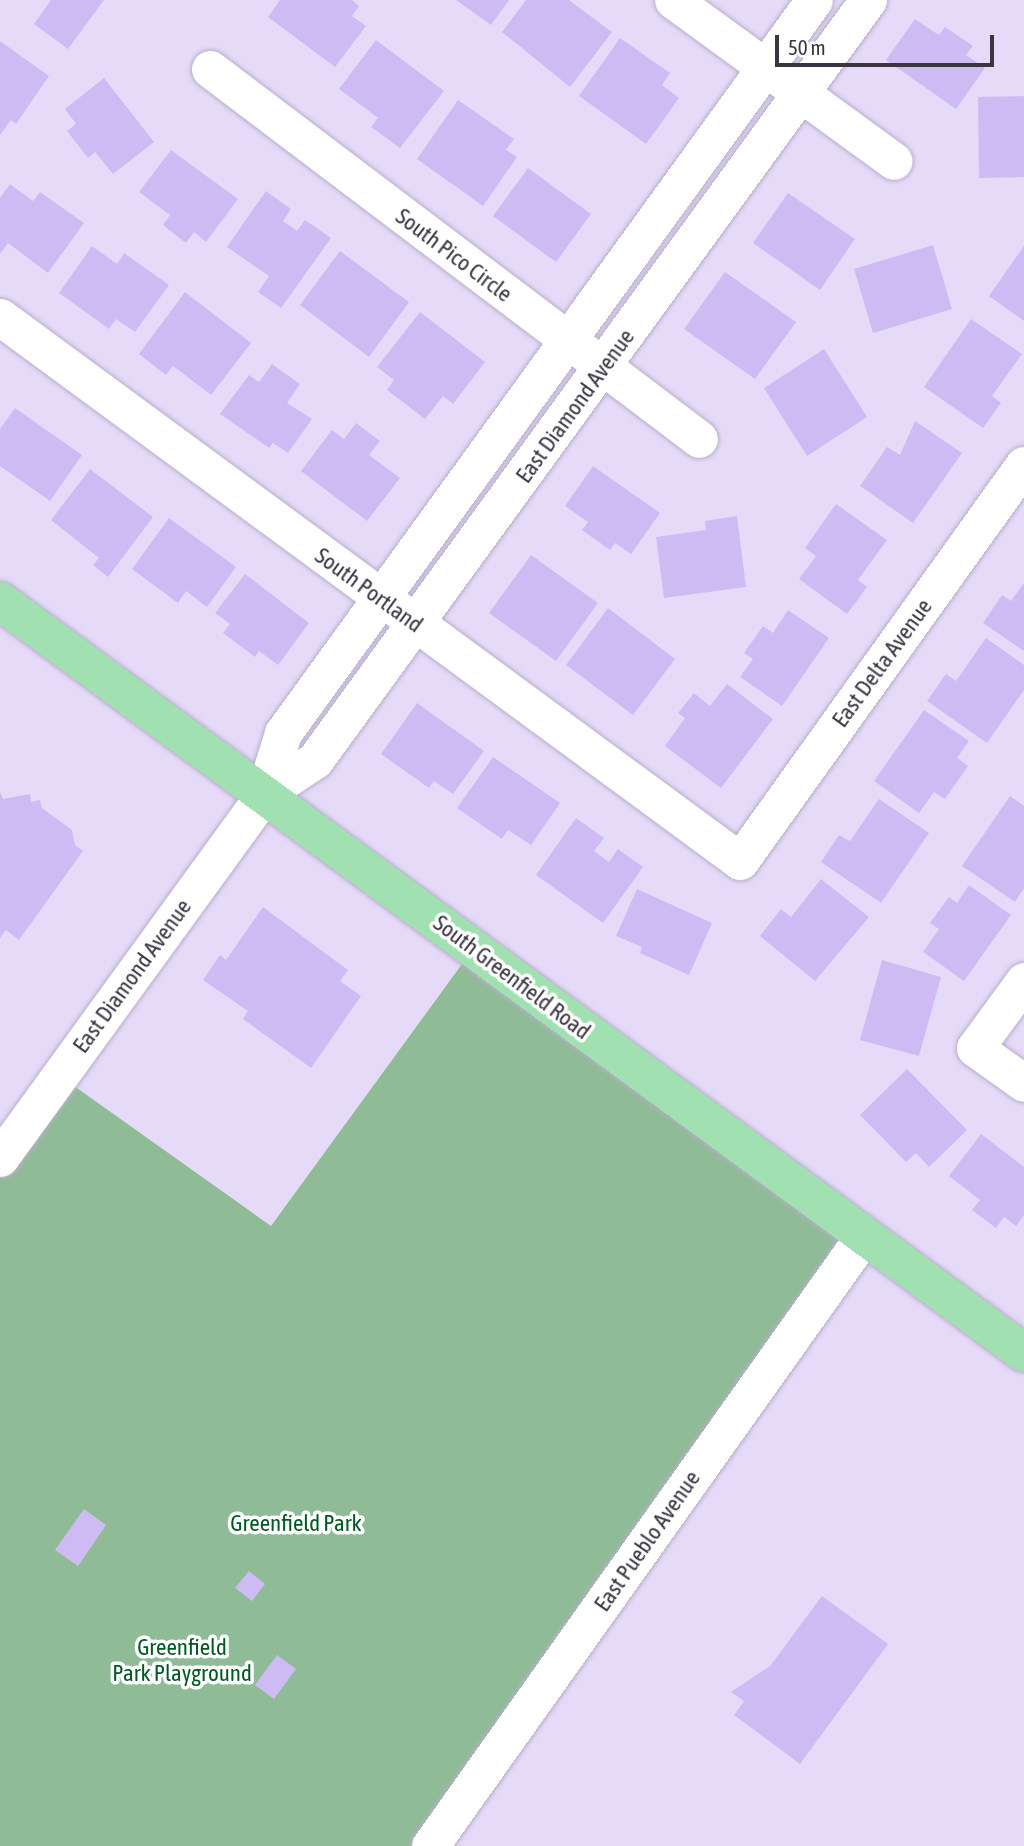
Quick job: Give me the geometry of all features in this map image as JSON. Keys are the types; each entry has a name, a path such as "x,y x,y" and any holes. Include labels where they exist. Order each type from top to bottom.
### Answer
{"main road":[{"name":"South Greenfield Road","path":"0,601 1024,1353"}],"street":[{"path":"673,0 894,161"},
{"name":"East Diamond Avenue","path":"0,1158 264,794 284,733 814,0"},
{"name":"East Diamond Avenue","path":"264,794 315,760 604,368 868,0"},
{"name":"South Pico Circle","path":"210,69 699,439"},
{"name":"South Portland","path":"0,317 415,625 740,861"},
{"name":"East Delta Avenue","path":"740,861 1024,466"},
{"path":"1024,981 975,1048 1024,1083"},
{"name":"East Pueblo Avenue","path":"430,1846 863,1237"}],"green space":[{"name":"Greenfield Park","path":"473,949 863,1237 429,1846 0,1846 0,1158 60,1076 271,1226"}],"building":[{"path":"51,0 104,0 68,49 34,24"},
{"path":"280,0 352,0 359,6 352,16 366,26 335,67 268,17"},
{"path":"456,0 509,0 491,25"},
{"path":"526,0 569,0 612,32 570,87 502,32"},
{"path":"915,19 939,35 945,27 973,46 966,55 985,68 956,109 886,60"},
{"path":"620,38 670,73 662,85 679,98 646,144 579,96"},
{"path":"376,40 444,91 400,148 371,127 378,118 339,89"},
{"path":"0,41 49,76 16,124 11,120 0,135"},
{"path":"104,78 154,142 113,174 95,152 88,158 67,131 76,124 65,109"},
{"path":"1024,96 1024,177 979,178 978,97"},
{"path":"458,100 514,139 506,150 517,157 483,206 417,159"},
{"path":"171,150 238,199 206,242 194,232 186,243 163,225 170,215 139,192"},
{"path":"528,168 591,214 556,262 493,216"},
{"path":"10,184 33,201 40,192 84,223 48,273 8,243 0,254 0,198"},
{"path":"266,191 291,209 283,221 297,231 305,220 331,238 281,308 258,292 269,276 227,247"},
{"path":"788,193 855,239 820,290 753,243"},
{"path":"933,245 952,309 873,333 854,269"},
{"path":"92,246 117,264 124,253 169,285 135,332 116,319 109,329 59,293"},
{"path":"1024,246 1024,321 989,296"},
{"path":"340,251 409,302 369,357 300,305"},
{"path":"725,272 796,322 755,379 684,329"},
{"path":"185,292 251,343 211,395 173,366 166,375 139,354"},
{"path":"420,312 485,362 453,404 443,396 425,419 387,390 394,380 377,367"},
{"path":"971,319 1022,354 992,396 1001,403 983,428 924,387"},
{"path":"824,349 867,417 807,456 764,388"},
{"path":"272,364 300,384 287,403 312,419 288,453 273,443 269,448 220,414 249,375 259,382"},
{"path":"15,408 82,455 50,501 0,466 0,429"},
{"path":"915,421 962,453 913,523 860,486 887,447 900,455"},
{"path":"356,423 380,441 369,455 400,478 367,521 301,471 332,430 344,439"},
{"path":"593,466 660,513 631,554 615,543 610,550 582,530 588,522 565,506"},
{"path":"90,469 153,517 108,577 93,565 99,558 51,520"},
{"path":"836,504 887,540 858,580 867,587 847,614 799,579 816,556 805,548"},
{"path":"737,516 746,587 664,598 656,537 706,530 705,521"},
{"path":"169,518 236,567 207,607 186,591 178,603 132,569"},
{"path":"531,555 598,603 556,661 489,613"},
{"path":"245,574 309,623 278,665 259,651 255,657 223,633 230,624 215,613"},
{"path":"1024,583 1024,651 983,623 1002,595 1011,601"},
{"path":"608,608 675,659 633,715 566,665"},
{"path":"788,610 829,638 782,706 740,677 753,659 744,653 763,626 773,633"},
{"path":"986,638 1024,665 1024,690 987,743 927,701 946,674 956,681"},
{"path":"727,684 773,719 721,788 665,746 685,718 678,713 694,693 710,706"},
{"path":"417,703 484,751 453,794 434,781 429,788 381,754"},
{"path":"924,710 969,741 957,758 968,766 945,799 934,792 919,813 874,781"},
{"path":"493,757 560,803 531,845 508,830 502,839 457,808"},
{"path":"0,792 3,799 30,794 31,802 40,800 42,808 72,830 75,845 83,851 19,940 6,930 0,938"},
{"path":"1010,796 1024,806 1024,888 1015,902 962,866"},
{"path":"879,799 929,833 881,903 821,862 839,835 850,841"},
{"path":"576,818 604,838 594,851 609,862 618,849 643,867 603,923 536,875"},
{"path":"821,879 869,917 815,981 760,936 781,909 791,917"},
{"path":"969,885 1011,915 964,981 923,952 939,929 930,923 949,897 957,903"},
{"path":"637,889 712,923 689,975 640,953 642,947 616,936"},
{"path":"263,907 348,970 340,981 361,996 311,1068 243,1019 248,1011 203,980 220,955 226,960"},
{"path":"882,960 941,977 919,1056 860,1040"},
{"path":"907,1069 967,1130 929,1167 916,1153 906,1162 860,1115"},
{"path":"981,1134 1024,1167 1024,1215 1016,1226 1004,1217 996,1228 972,1210 980,1200 949,1176"},
{"path":"84,1509 106,1525 78,1566 55,1550"},
{"path":"249,1571 265,1584 252,1601 235,1588"},
{"path":"822,1596 888,1644 800,1764 734,1715 744,1701 731,1692 770,1666"},
{"path":"277,1655 296,1669 274,1699 255,1685"}],"park label":[{"name":"Greenfield Park Playground","path":"182,1660"}]}
